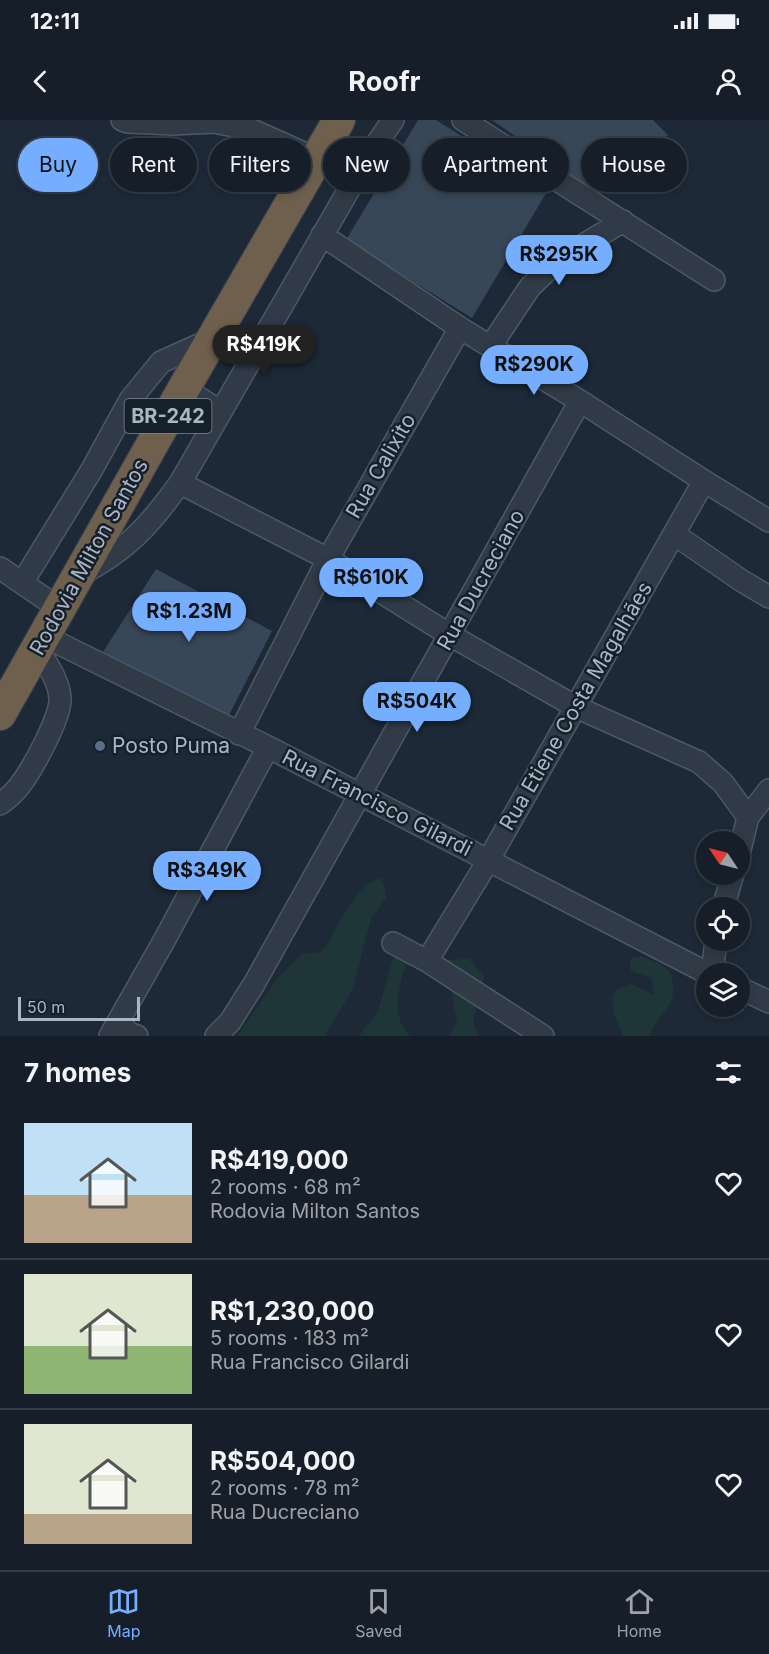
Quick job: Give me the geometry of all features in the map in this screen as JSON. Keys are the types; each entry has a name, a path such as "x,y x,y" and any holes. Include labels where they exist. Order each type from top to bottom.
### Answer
{"highway":[{"name":"Rodovia Milton Santos","path":"0,714 339,120"}],"street":[{"path":"122,120 173,124 214,122 252,130 317,159"},
{"path":"79,575 107,561 136,537 155,518 180,483 367,158 393,120"},
{"path":"463,120 714,280"},
{"path":"490,347 530,287 557,261 623,221"},
{"path":"322,235 460,328 769,521"},
{"name":"Rua Calixito","path":"239,734 328,559 460,328"},
{"path":"22,583 91,471 130,400 161,362 212,339"},
{"path":"184,388 221,412"},
{"name":"Rua Ducreciano","path":"216,1036 230,1022 254,984 580,401"},
{"name":"Rua Etiene Costa Magalhães","path":"427,960 488,861 704,481"},
{"path":"180,483 328,559 450,635 576,707 699,762 723,783 748,816"},
{"path":"674,534 769,597"},
{"path":"0,568 60,609"},
{"path":"0,804 16,791 29,771 47,739 61,706 56,681 41,642"},
{"name":"Rua Francisco Gilardi","path":"41,642 268,747 696,966"},
{"path":"137,1036 115,1029 268,747"},
{"path":"744,831 748,816 769,790"},
{"path":"393,943 427,960 543,1036"},
{"path":"750,993 769,1002"}],"green space":[{"path":"379,878 384,883 386,898 371,919 352,991 324,1036 237,1036 277,979 301,954 321,952 354,899"},
{"path":"394,955 408,956 400,987 398,1008 399,1018 411,1036 359,1036 378,1011"},
{"path":"641,956 661,964 671,973 673,995 650,1036 623,1036 612,1002 616,990 630,984 655,995 651,978 631,971 630,963 633,957"},
{"path":"469,959 484,976 473,1021 480,1036 449,1036 457,1021 445,960"}],"building":[{"path":"418,120 436,120 465,138 422,138 422,192 547,192 472,318 346,240 375,192 410,192 410,138 407,138"},
{"path":"492,120 653,120 668,135 664,138 581,138 581,182 569,174 569,138 518,138"},
{"path":"156,569 272,631 227,719 103,652"}],"place":[{"name":"Posto Puma","path":"100,746"}]}
